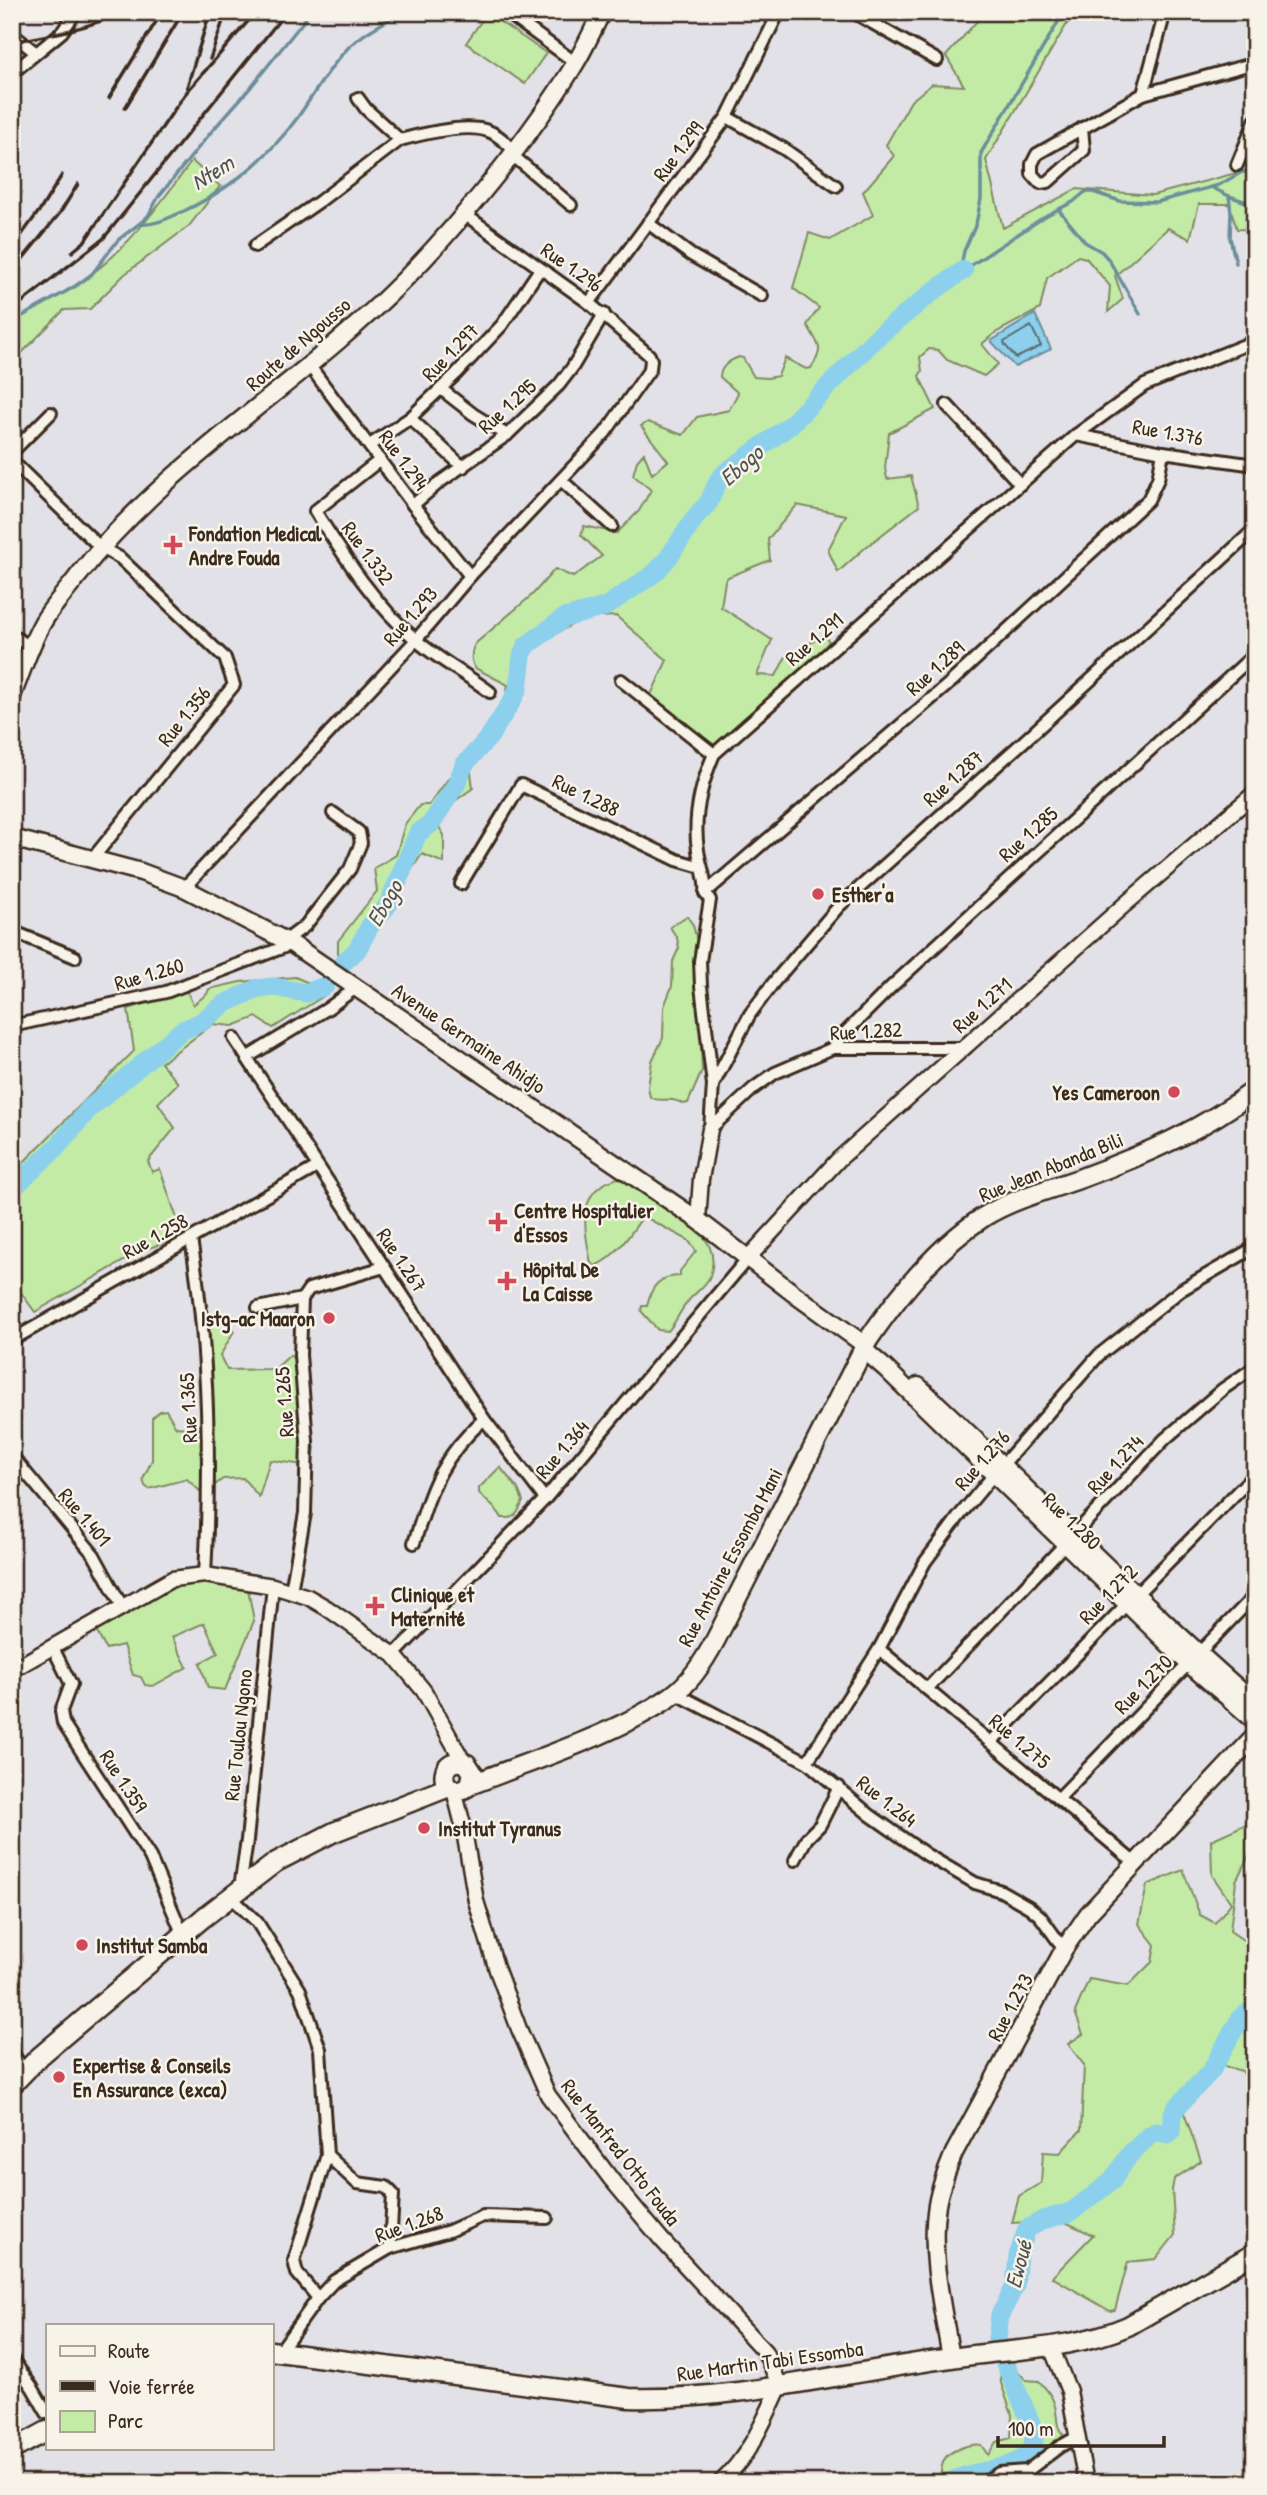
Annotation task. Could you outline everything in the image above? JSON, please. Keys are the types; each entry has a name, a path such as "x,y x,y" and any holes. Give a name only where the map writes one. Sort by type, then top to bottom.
{"main road":[{"name":"Route de Ngousso","path":"12,696 44,620 100,547 178,472 309,365 403,281 464,213 512,153 576,63 602,12"},
{"name":"Avenue Germaine Ahidjo","path":"12,838 93,858 184,888 288,943 698,1220 865,1345"},
{"name":"Rue Jean Abanda Bili","path":"865,1345 895,1303 938,1254 987,1215 1133,1158 1198,1128 1255,1090"},
{"name":"Rue 1.280","path":"865,1345 886,1368 1132,1598 1255,1721"},
{"name":"Rue Antoine Essomba Mani","path":"456,1776 512,1768 623,1722 675,1693 708,1655 865,1345"},
{"name":"Rue 1.280","path":"1194,1659 1255,1703"},
{"name":"Rue 1.273","path":"951,2358 936,2262 935,2220 941,2185 954,2153 1064,1950 1088,1914 1255,1736"},
{"path":"18,2078 235,1892 298,1849 409,1801 456,1776"},
{"name":"Rue Martin Tabi Essomba","path":"276,2351 629,2398 658,2399 780,2386 951,2358 1051,2347 1109,2335 1255,2253"},
{"path":"12,2450 46,2432"}],"street":[{"path":"12,73 62,32 76,12"},
{"path":"506,12 576,63"},
{"name":"Rue 1.299","path":"589,303 727,117 779,12"},
{"path":"853,12 937,60"},
{"path":"1143,94 1166,12"},
{"path":"12,34 35,52"},
{"path":"1082,128 1084,149 1048,182 1040,183 1032,174 1032,164 1037,155 1082,128 1143,94 1255,63"},
{"path":"358,98 400,140"},
{"path":"727,117 784,149 836,186"},
{"path":"1237,165 1255,121"},
{"path":"255,246 400,140 464,128 481,129 496,135 512,153 571,205"},
{"name":"Rue 1.296","path":"464,213 604,314 652,360"},
{"path":"648,223 691,255 762,296"},
{"name":"Rue 1.297","path":"370,445 410,418 502,326 540,269"},
{"name":"Rue 1.295","path":"413,505 440,482 508,435 559,385 604,314"},
{"name":"Rue 1.291","path":"710,1129 713,1086 701,986 702,937 710,900 705,893 706,880 701,867 696,828 705,773 714,754 1076,435 1145,385 1255,341"},
{"name":"Rue 1.293","path":"184,888 416,640 470,576 612,424 650,369 652,360"},
{"name":"Rue 1.294","path":"309,365 413,505 470,576"},
{"path":"441,389 473,414 508,435"},
{"path":"947,405 1020,484"},
{"path":"12,452 51,413"},
{"path":"410,418 463,467"},
{"name":"Rue 1.376","path":"1076,435 1163,452 1255,465"},
{"name":"Rue 1.289","path":"705,893 951,682 1147,500 1158,479 1163,452"},
{"name":"Rue 1.332","path":"380,460 315,511 351,566 392,617 416,640 490,692"},
{"path":"12,461 100,547"},
{"path":"561,480 612,526"},
{"name":"Rue 1.287","path":"713,1086 750,1014 839,906 1022,743 1255,529"},
{"name":"Rue 1.356","path":"93,858 234,685 225,658 120,558 100,547"},
{"path":"12,635 31,648"},
{"name":"Rue 1.285","path":"833,1048 891,987 1255,654"},
{"path":"621,680 714,754"},
{"name":"Rue 1.288","path":"461,884 521,786 677,860 701,867"},
{"name":"Rue 1.271","path":"748,1258 839,1158 966,1048 1122,906 1255,793"},
{"path":"288,943 305,926 350,869 361,843 359,832 333,813"},
{"path":"12,930 75,957"},
{"name":"Rue 1.260","path":"12,1026 166,992 288,943"},
{"path":"248,1058 356,988"},
{"name":"Rue 1.267","path":"234,1038 484,1419 545,1499"},
{"name":"Rue 1.282","path":"710,1129 775,1073 833,1048 966,1048"},
{"path":"698,1220 701,1179 710,1129"},
{"name":"Rue 1.258","path":"12,1340 317,1167"},
{"name":"Rue 1.365","path":"191,1239 199,1287 209,1436 205,1575"},
{"name":"Rue 1.276","path":"807,1762 879,1649 925,1562 998,1470 1099,1355 1181,1290 1255,1247"},
{"name":"Rue 1.364","path":"394,1655 545,1499 748,1258"},
{"path":"258,1308 302,1299 309,1289 384,1267"},
{"name":"Rue 1.265","path":"291,1591 305,1513 307,1441 300,1355 302,1299"},
{"name":"Rue 1.274","path":"927,1689 1165,1439 1223,1389 1255,1367"},
{"path":"414,1543 428,1498 442,1466 462,1438 484,1419"},
{"name":"Rue 1.401","path":"12,1456 94,1555 122,1606"},
{"name":"Rue 1.272","path":"991,1742 1255,1474"},
{"path":"12,1670 172,1579 205,1575 273,1586 291,1591 327,1608 394,1655 424,1691 443,1726 456,1776"},
{"name":"Rue Toulou Ngono","path":"235,1892 247,1840 273,1586"},
{"name":"Rue 1.270","path":"1058,1799 1255,1595"},
{"name":"Rue 1.359","path":"53,1648 71,1684 61,1711 63,1723 150,1857 183,1936"},
{"name":"Rue 1.275","path":"879,1649 1135,1863"},
{"name":"Rue 1.264","path":"675,1693 807,1762 870,1815 927,1855 975,1883 1001,1891 1029,1907 1040,1916 1064,1950"},
{"name":"Rue Manfred Otto Fouda","path":"456,1776 476,1901 497,1970 548,2095 611,2179 765,2352 780,2386"},
{"path":"795,1860 807,1838 820,1825 839,1787"},
{"path":"235,1892 296,1982 320,2049 327,2155 294,2261 297,2273 318,2298"},
{"path":"12,2052 18,2078"},
{"path":"327,2155 357,2183 386,2187 393,2194 390,2248"},
{"name":"Rue 1.268","path":"276,2351 334,2281 390,2248 449,2231 483,2216 547,2218"},
{"path":"1051,2347 1069,2391 1086,2483"},
{"path":"12,2359 33,2387 46,2411"},
{"path":"720,2483 731,2473 752,2443 780,2386"},
{"path":"983,2483 999,2473 1027,2471 1077,2437"}],"green space":[{"path":"985,12 1074,12 986,160 1003,228 1076,189 1153,195 1255,168 1255,230 1237,229 1229,204 1199,204 1190,239 1168,228 1115,276 1123,299 1108,312 1110,286 1086,258 1078,256 1047,278 1040,309 995,333 982,344 998,364 984,376 947,360 938,350 929,349 920,357 922,371 919,376 935,409 889,433 885,468 887,479 911,476 919,506 838,572 828,550 846,515 797,505 768,539 770,560 728,577 725,581 721,607 772,640 757,675 776,676 785,658 824,635 829,641 820,653 730,739 713,751 697,751 650,697 667,660 616,616 584,618 529,648 519,700 509,721 470,765 473,788 448,806 439,827 444,835 444,863 422,854 384,911 367,944 338,956 338,941 377,891 374,868 396,855 405,824 420,805 429,805 505,701 508,685 473,665 475,644 533,594 555,569 573,577 602,556 581,535 584,526 617,533 639,511 651,490 633,475 637,461 644,453 652,474 668,461 641,426 648,422 683,435 697,417 729,410 738,393 720,377 720,373 726,364 739,357 743,358 754,377 778,376 785,358 806,369 811,368 818,356 819,346 807,325 819,308 793,288 809,233 830,240 873,215 863,192 894,156 886,145 911,101 932,84 964,86 946,56"},
{"path":"487,13 546,53 525,84 466,43"},
{"path":"192,161 220,186 189,226 125,274 90,309 64,310 12,363 12,322 101,267 144,223"},
{"path":"687,916 693,925 698,945 695,945 694,985 699,1004 702,1071 688,1103 683,1104 650,1097 648,1087 652,1061 663,1038 664,1007 672,986 673,961 679,948 677,938 670,927"},
{"path":"295,977 330,992 273,1028 256,1017 233,1026 213,1024 161,1063 178,1083 158,1103 175,1128 148,1161 152,1172 160,1169 183,1236 141,1251 35,1312 12,1280 12,1174 134,1051 128,1009 187,991 193,1005 207,994 209,989 240,982"},
{"path":"628,1175 650,1198 696,1228 710,1249 713,1261 710,1276 668,1331 658,1330 641,1311 642,1306 647,1306 657,1283 680,1276 680,1271 696,1251 688,1240 643,1216 610,1257 595,1266 591,1263 585,1221 589,1201 602,1185"},
{"path":"227,1318 234,1331 220,1356 227,1370 270,1369 276,1368 290,1355 294,1359 310,1408 303,1437 315,1447 313,1462 310,1466 270,1460 259,1497 243,1478 223,1479 203,1494 187,1479 149,1489 143,1479 152,1460 152,1418 160,1411 166,1410 176,1427 202,1429 214,1421 209,1323"},
{"path":"500,1467 518,1489 523,1501 518,1512 502,1518 479,1493 479,1488"},
{"path":"197,1580 248,1589 254,1621 225,1690 208,1688 200,1663 218,1653 204,1623 172,1637 187,1667 153,1686 145,1685 141,1677 133,1675 123,1645 106,1649 95,1629 170,1584"},
{"path":"1244,1825 1255,1830 1255,1843 1236,1881 1230,1931 1255,1948 1255,2091 1242,2071 1220,2065 1182,2107 1201,2161 1174,2179 1172,2190 1175,2235 1156,2259 1128,2262 1115,2310 1110,2311 1052,2277 1093,2235 1061,2220 1012,2223 1019,2196 1041,2183 1043,2152 1060,2153 1081,2130 1084,2065 1068,2044 1083,2034 1075,2012 1089,1979 1128,1986 1152,1962 1155,1945 1139,1924 1147,1885 1183,1870 1200,1915 1215,1923 1231,1903 1212,1875 1211,1840"},
{"path":"1002,2365 1012,2365 1026,2380 1039,2381 1055,2406 1063,2434 1061,2438 1029,2462 987,2475 974,2483 937,2483 944,2460 950,2453 966,2446 981,2445 988,2455 996,2442 1011,2438 1012,2415 1000,2380"}],"water":[{"path":"1035,314 1051,349 1015,367 991,341"}],"waterway":[{"name":"Ntem","path":"12,322 92,274 118,240 139,224 157,222 184,211 217,193 247,171 286,132 344,52 364,35 401,12"},
{"name":"Ebogo","path":"1064,12 981,153 981,199 976,224 964,251 964,270 1085,192 1120,201 1157,202 1219,185 1242,172 1255,172"},
{"path":"139,224 306,18"},
{"path":"1211,187 1255,205"},
{"path":"1229,196 1230,238 1236,263"},
{"path":"1059,210 1085,242 1102,252 1109,260 1140,314"},
{"name":"Ebogo","path":"344,962 357,950 370,926 388,905 418,833 430,825 457,783 464,765 490,736 512,701 518,689 522,656 526,646 564,618 605,607 655,573 709,502 719,479 725,473 789,426 876,338 964,270"},
{"name":"Ebogo","path":"12,1189 57,1147 89,1109 181,1031 201,1022 224,1004 256,989 274,987 306,993 325,986"},
{"name":"Ewoué","path":"949,2483 960,2477 1019,2461 1029,2453 1034,2441 1032,2425 997,2339 1000,2315 1015,2286 1018,2256 1027,2229 1043,2220 1071,2212 1112,2181 1130,2154 1150,2135 1156,2132 1168,2135 1171,2132 1175,2109 1211,2071 1241,2017 1255,2008"}],"railway":[{"path":"12,42 83,27 124,12"},
{"path":"109,98 162,12"},
{"path":"125,108 183,12"},
{"path":"187,87 210,12"},
{"path":"210,59 226,12"},
{"path":"72,252 84,242 185,94 256,12"},
{"path":"12,310 103,239 286,12"},
{"path":"12,248 62,175"},
{"path":"12,272 60,213 78,184"}],"place":[{"name":"Fondation Medical Andre Fouda","path":"173,545"},
{"name":"Esther'a","path":"818,894"},
{"name":"Yes Cameroon","path":"1174,1092"},
{"name":"Centre Hospitalier d'Essos","path":"498,1222"},
{"name":"Hôpital De La Caisse","path":"507,1281"},
{"name":"Istg-ac Maaron","path":"329,1318"},
{"name":"Clinique et Maternité","path":"375,1606"},
{"name":"Institut Tyranus","path":"424,1828"},
{"name":"Institut Samba","path":"82,1945"},
{"name":"Expertise & Conseils En Assurance (exca)","path":"59,2077"}]}
